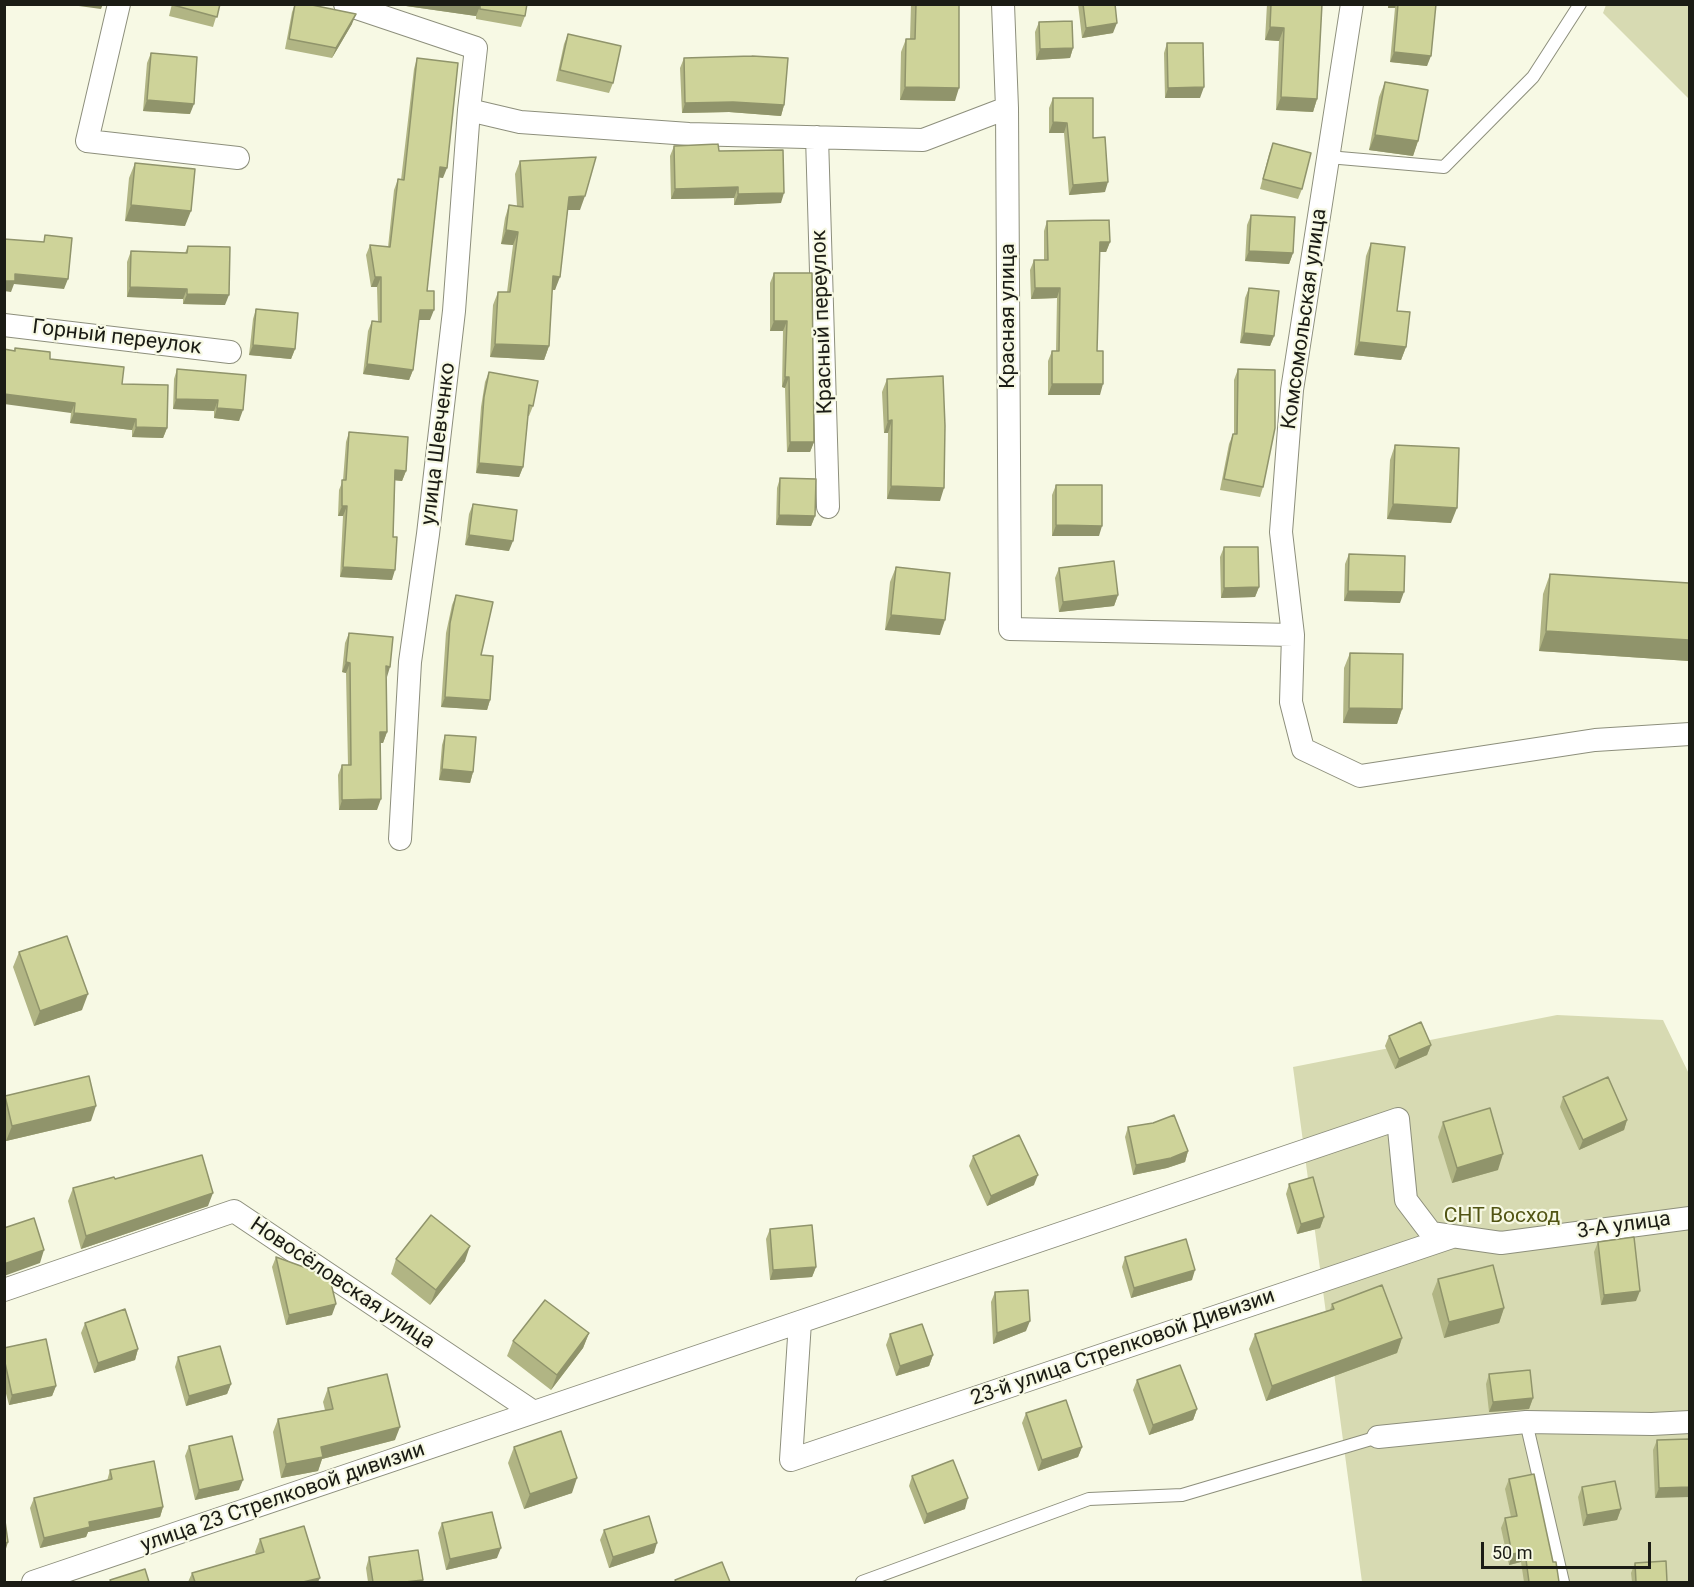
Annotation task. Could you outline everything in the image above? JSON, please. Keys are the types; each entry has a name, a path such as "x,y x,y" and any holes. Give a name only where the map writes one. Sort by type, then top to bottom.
{"street":[{"path":"119,4 87,141 238,159"},
{"name":"улица Шевченко","path":"345,4 476,48 469,110 454,311 428,534 410,662 400,839"},
{"name":"Красная улица","path":"1003,4 1007,108 1010,628 1293,635"},
{"name":"Комсомольская улица","path":"1352,4 1292,390 1281,532 1293,635 1291,702 1303,749 1360,776 1596,740 1689,734"},
{"path":"469,110 520,122 688,134 923,140 1007,108"},
{"name":"Красный переулок","path":"817,137 828,507"},
{"name":"Горный переулок","path":"4,325 230,352"},
{"name":"3-А улица","path":"1398,1119 1406,1200 1431,1233 1501,1243 1689,1218"},
{"name":"улица 23 Стрелковой дивизии","path":"33,1582 1398,1119"},
{"name":"Новосёловская улица","path":"4,1290 234,1211 532,1411"},
{"name":"23-й улица Стрелковой Дивизии","path":"800,1322 791,1460 1454,1236"},
{"path":"1378,1437 1526,1422 1652,1424 1689,1422"}],"lane":[{"path":"1328,157 1444,167 1533,77 1580,4"},
{"path":"1526,1422 1563,1582"},
{"path":"862,1582 1089,1499 1182,1495 1378,1437"}],"green space":[{"path":"1606,5 1689,5 1689,99 1603,13"},
{"name":"СНТ Восход","path":"1557,1015 1663,1020 1690,1076 1689,1582 1362,1582 1293,1067"}],"building":[{"path":"173,4 220,4 217,17"},
{"path":"295,4 307,4 356,14 336,48 289,39"},
{"path":"470,4 527,4 525,16 480,9 480,6"},
{"path":"916,4 959,4 959,88 905,87 906,39 915,39"},
{"path":"1083,4 1115,4 1117,23 1086,28"},
{"path":"1271,4 1322,4 1317,99 1281,97 1284,28 1270,27"},
{"path":"1398,4 1436,4 1431,56 1394,52"},
{"path":"1072,21 1073,48 1040,49 1039,22"},
{"path":"568,34 621,46 613,83 560,70"},
{"path":"1167,43 1203,43 1204,87 1168,88"},
{"path":"151,53 197,57 194,104 147,100"},
{"path":"752,56 788,58 784,105 733,102 685,103 684,58"},
{"path":"417,58 458,63 447,168 440,167 427,291 434,291 434,310 420,310 413,370 367,364 372,321 381,322 381,277 375,277 370,245 390,247 398,179 404,180"},
{"path":"1385,82 1428,90 1418,141 1375,135"},
{"path":"1053,98 1093,98 1093,138 1105,137 1108,182 1073,185 1067,123 1053,122"},
{"path":"1273,143 1311,153 1302,189 1263,179"},
{"path":"718,144 719,151 783,150 784,193 738,194 738,187 675,189 674,146"},
{"path":"596,157 585,196 569,197 560,277 553,276 549,346 495,344 498,292 510,292 518,232 506,230 509,205 523,207 520,161"},
{"path":"135,163 195,169 191,211 131,205"},
{"path":"1251,215 1295,217 1293,253 1249,251"},
{"path":"1109,220 1110,242 1100,242 1097,351 1103,351 1103,384 1052,384 1052,351 1059,351 1060,288 1035,288 1034,260 1048,260 1047,221"},
{"path":"45,235 72,238 68,279 15,274 15,281 4,281 4,239 44,242"},
{"path":"1371,243 1405,247 1397,311 1410,312 1406,347 1359,342"},
{"path":"188,246 230,247 229,295 187,294 187,289 130,287 131,251 187,253"},
{"path":"774,273 812,273 814,442 790,442 789,377 785,377 787,321 774,321"},
{"path":"1249,288 1279,291 1274,336 1244,333"},
{"path":"256,309 298,313 295,349 253,345"},
{"path":"15,348 50,352 50,359 124,367 122,384 168,385 167,428 136,427 136,419 74,413 75,403 4,394 4,349 15,351"},
{"path":"177,369 246,375 243,410 217,408 218,400 176,399"},
{"path":"1238,369 1275,370 1275,428 1263,487 1224,479 1233,434 1237,434"},
{"path":"489,372 538,381 533,406 529,405 523,467 479,463 484,397"},
{"path":"943,376 944,488 891,486 892,420 888,421 887,379"},
{"path":"349,432 408,437 406,471 395,470 393,537 397,537 395,570 343,567 347,506 342,506 342,480 346,480"},
{"path":"1395,445 1459,448 1457,508 1393,504"},
{"path":"780,478 816,479 815,516 779,515"},
{"path":"1056,485 1102,485 1102,526 1056,525"},
{"path":"473,504 517,510 513,541 469,535"},
{"path":"1224,547 1258,547 1259,587 1224,588"},
{"path":"1349,554 1405,556 1404,592 1348,591"},
{"path":"1114,561 1118,595 1063,602 1059,568"},
{"path":"896,567 950,573 945,620 891,615"},
{"path":"1550,574 1689,583 1689,640 1546,631"},
{"path":"456,595 493,602 481,655 493,656 490,700 445,697 450,623"},
{"path":"349,633 393,637 390,667 386,666 387,732 380,732 381,799 342,800 342,765 351,765 350,663 346,662"},
{"path":"1350,653 1403,654 1402,709 1349,708"},
{"path":"445,735 476,737 473,772 442,769"},
{"path":"67,936 88,994 40,1011 19,952"},
{"path":"1421,1022 1431,1045 1399,1059 1389,1036"},
{"path":"89,1076 96,1106 12,1126 5,1096"},
{"path":"1608,1077 1627,1120 1583,1140 1563,1097"},
{"path":"1490,1108 1503,1154 1457,1168 1443,1122"},
{"path":"1174,1115 1188,1151 1171,1158 1136,1165 1128,1127 1153,1123"},
{"path":"1019,1135 1038,1175 991,1196 973,1156"},
{"path":"202,1155 213,1193 86,1236 73,1188"},
{"path":"1313,1177 1324,1217 1301,1224 1289,1184"},
{"path":"431,1215 470,1246 436,1290 396,1259"},
{"path":"34,1218 44,1250 4,1264 4,1228"},
{"path":"812,1225 816,1267 773,1270 770,1229"},
{"path":"1634,1237 1640,1291 1604,1295 1598,1242"},
{"path":"1186,1239 1195,1270 1134,1288 1125,1257"},
{"path":"276,1257 323,1274 330,1279 336,1304 289,1315"},
{"path":"1493,1265 1504,1308 1449,1322 1438,1279"},
{"path":"1382,1285 1402,1338 1272,1386 1255,1334 1334,1309 1332,1304"},
{"path":"1028,1290 1030,1321 997,1333 995,1292"},
{"path":"545,1300 589,1333 557,1375 513,1341"},
{"path":"125,1309 138,1349 98,1363 85,1323"},
{"path":"922,1324 933,1355 900,1366 890,1334"},
{"path":"46,1339 56,1386 12,1395 4,1348"},
{"path":"220,1346 231,1384 189,1396 178,1357"},
{"path":"1180,1365 1197,1409 1153,1425 1137,1380"},
{"path":"1530,1370 1533,1398 1493,1402 1489,1374"},
{"path":"387,1374 400,1427 321,1447 323,1457 286,1464 278,1419 333,1409 328,1388"},
{"path":"1066,1400 1082,1447 1042,1460 1026,1413"},
{"path":"561,1431 577,1478 530,1494 514,1447"},
{"path":"232,1436 243,1480 199,1490 189,1446"},
{"path":"1689,1439 1689,1487 1659,1488 1657,1440"},
{"path":"953,1460 968,1498 927,1514 912,1476"},
{"path":"154,1461 163,1507 89,1522 90,1527 44,1538 34,1498 112,1479 110,1470"},
{"path":"1534,1474 1559,1582 1529,1582 1525,1552 1512,1554 1505,1518 1517,1516 1509,1479"},
{"path":"1615,1481 1621,1509 1587,1515 1582,1487"},
{"path":"492,1512 501,1548 450,1559 442,1523"},
{"path":"4,1514 8,1542 4,1544"},
{"path":"649,1516 657,1543 613,1557 604,1530"},
{"path":"304,1526 320,1578 303,1582 195,1582 192,1573 264,1552 260,1539"},
{"path":"418,1550 423,1580 373,1582 369,1557"},
{"path":"1666,1561 1667,1582 1636,1582 1635,1563"},
{"path":"722,1562 730,1582 676,1582 675,1580"},
{"path":"145,1569 149,1582 111,1582 110,1580"}]}
